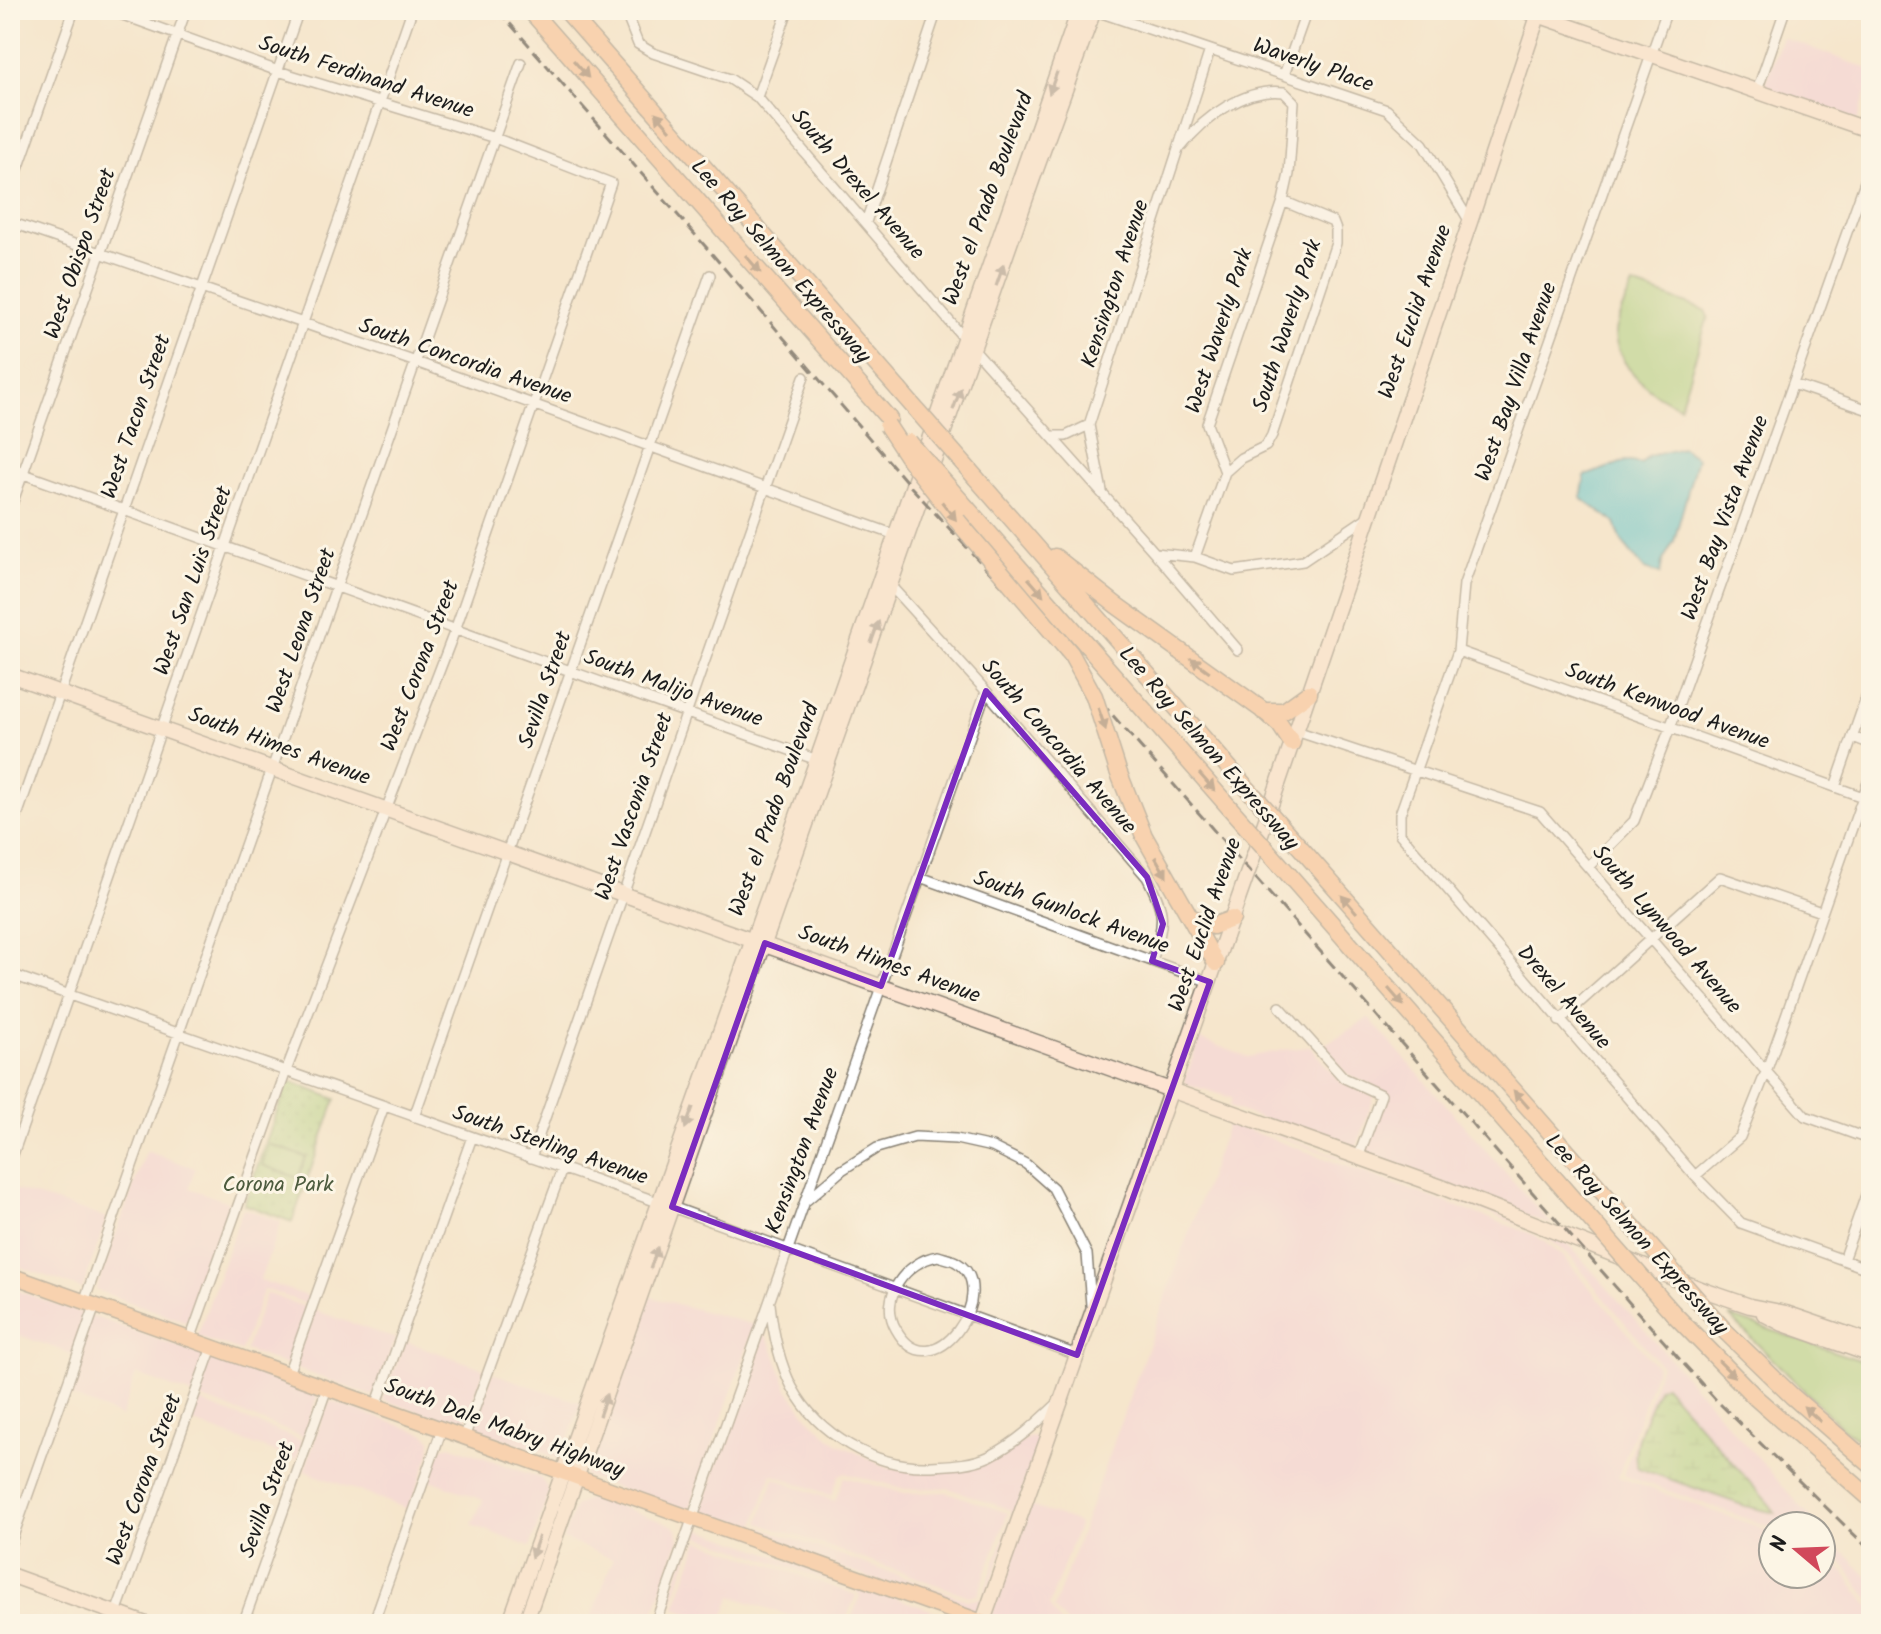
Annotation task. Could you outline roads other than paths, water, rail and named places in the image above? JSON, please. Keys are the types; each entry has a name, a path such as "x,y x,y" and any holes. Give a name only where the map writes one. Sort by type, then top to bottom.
{"highway":[{"name":"Lee Roy Selmon Expressway","path":"530,10 1673,1313 1756,1398 1871,1499"},
{"name":"Lee Roy Selmon Expressway","path":"566,10 1725,1331 1792,1396 1871,1465"},
{"path":"886,418 910,460 1071,654 1094,696 1118,771 1144,836 1216,963"},
{"path":"1023,532 1294,737"},
{"path":"1263,711 1290,709 1309,693"},
{"path":"1191,917 1213,926 1232,919"}],"main road":[{"name":"South Dale Mabry Highway","path":"10,1275 984,1624"}],"street":[{"path":"10,192 74,10"},
{"name":"South Ferdinand Avenue","path":"109,10 278,71 495,138 611,183"},
{"name":"West Obispo Street","path":"10,510 186,10"},
{"name":"West Tacon Street","path":"10,836 299,10"},
{"name":"West San Luis Street","path":"10,1163 412,10"},
{"path":"757,97 788,10"},
{"path":"866,222 937,10"},
{"name":"West el Prado Boulevard","path":"901,537 974,349 1079,10"},
{"name":"West el Prado Boulevard","path":"525,1624 577,1479 665,1205 886,582 963,337 1094,10"},
{"name":"Waverly Place","path":"1094,10 1387,110 1423,144 1470,222"},
{"path":"1284,92 1307,10"},
{"path":"1523,10 1539,13 1866,129 1871,96"},
{"name":"West Bay Villa Avenue","path":"1417,770 1458,651 1464,584 1667,10"},
{"path":"1757,91 1785,10"},
{"name":"South Drexel Avenue","path":"625,11 638,44 653,53 730,79 757,97 963,337 1155,553"},
{"name":"West Euclid Avenue","path":"984,1624 1259,841 1539,13"},
{"name":"Kensington Avenue","path":"1102,494 1089,425 1210,50"},
{"name":"West Leona Street","path":"10,1545 179,1032 521,63"},
{"name":"Kensington Avenue","path":"1176,154 1194,130 1229,105 1253,95 1284,92"},
{"name":"West Waverly Park","path":"1225,472 1207,424 1283,201 1289,174 1294,102 1284,92"},
{"name":"West Bay Vista Avenue","path":"1588,867 1634,821 1871,165"},
{"name":"West Corona Street","path":"190,1340 286,1071 455,630 611,183"},
{"name":"South Waverly Park","path":"1225,472 1241,458 1266,446 1272,435 1336,243 1333,222 1283,201"},
{"name":"South Concordia Avenue","path":"10,222 416,362 901,537"},
{"name":"Sevilla Street","path":"414,1117 710,275"},
{"name":"West Vasconia Street","path":"531,1158 804,377"},
{"path":"1793,384 1866,409"},
{"path":"1053,436 1066,436 1089,425"},
{"name":"South Malijo Avenue","path":"10,469 822,762"},
{"path":"1195,557 1225,472"},
{"path":"1155,553 1195,557 1234,571 1303,561 1371,515"},
{"path":"1155,553 1238,650"},
{"name":"South Concordia Avenue","path":"886,582 986,691 1147,877 1161,907 1163,924 1152,961"},
{"name":"South Kenwood Avenue","path":"1458,651 1863,797"},
{"name":"South Himes Avenue","path":"10,675 1439,1186 1706,1291 1750,1306 1786,1313 1871,1342"},
{"path":"1835,787 1871,684"},
{"name":"Kensington Avenue","path":"655,1624 986,691"},
{"path":"1294,737 1417,770"},
{"path":"1853,737 1871,744"},
{"name":"South Lynwood Avenue","path":"1417,770 1540,812 1805,1116 1871,1140"},
{"name":"Drexel Avenue","path":"1417,770 1400,814 1400,834 1695,1176 1741,1223 1871,1270"},
{"path":"1695,1176 1740,1137 1871,774"},
{"name":"South Gunlock Avenue","path":"920,877 1210,982"},
{"path":"1559,1021 1720,877 1821,912"},
{"name":"South Sterling Avenue","path":"10,974 665,1205 1077,1355"},
{"path":"1280,1007 1344,1078 1381,1095 1358,1158"},
{"path":"288,1374 384,1106"},
{"path":"376,1406 472,1137"},
{"path":"804,1203 842,1170 877,1148 915,1137 956,1139 992,1147 1026,1164 1053,1188 1087,1254 1091,1316"},
{"path":"464,1438 562,1169"},
{"path":"1843,1260 1871,1181"},
{"path":"938,1256 956,1262 964,1269 971,1290 963,1326 947,1344 930,1349 912,1346 894,1326 892,1310 896,1289 911,1265 924,1258 938,1256"},
{"path":"769,1300 773,1333 792,1387 814,1417 840,1439 890,1463 952,1465 989,1457 1017,1440 1062,1399"},
{"name":"South Himes Avenue","path":"1750,1306 1783,1324 1871,1355"},
{"name":"West el Prado Boulevard","path":"509,1624 561,1473 630,1308"},
{"name":"West Corona Street","path":"114,1619 212,1347"},
{"name":"Sevilla Street","path":"243,1624 327,1388"},
{"path":"373,1624 442,1429"},
{"path":"10,1575 114,1619 146,1624"}],"water":[{"path":"1682,448 1697,458 1674,541 1662,562 1660,574 1644,569 1622,542 1615,523 1581,498 1585,476 1626,461 1641,464 1649,456"}],"railway":[{"path":"498,10 911,487 1033,619 1079,677 1642,1317 1717,1401 1871,1551"}],"park label":[{"name":"Corona Park","path":"278,1185"}]}
